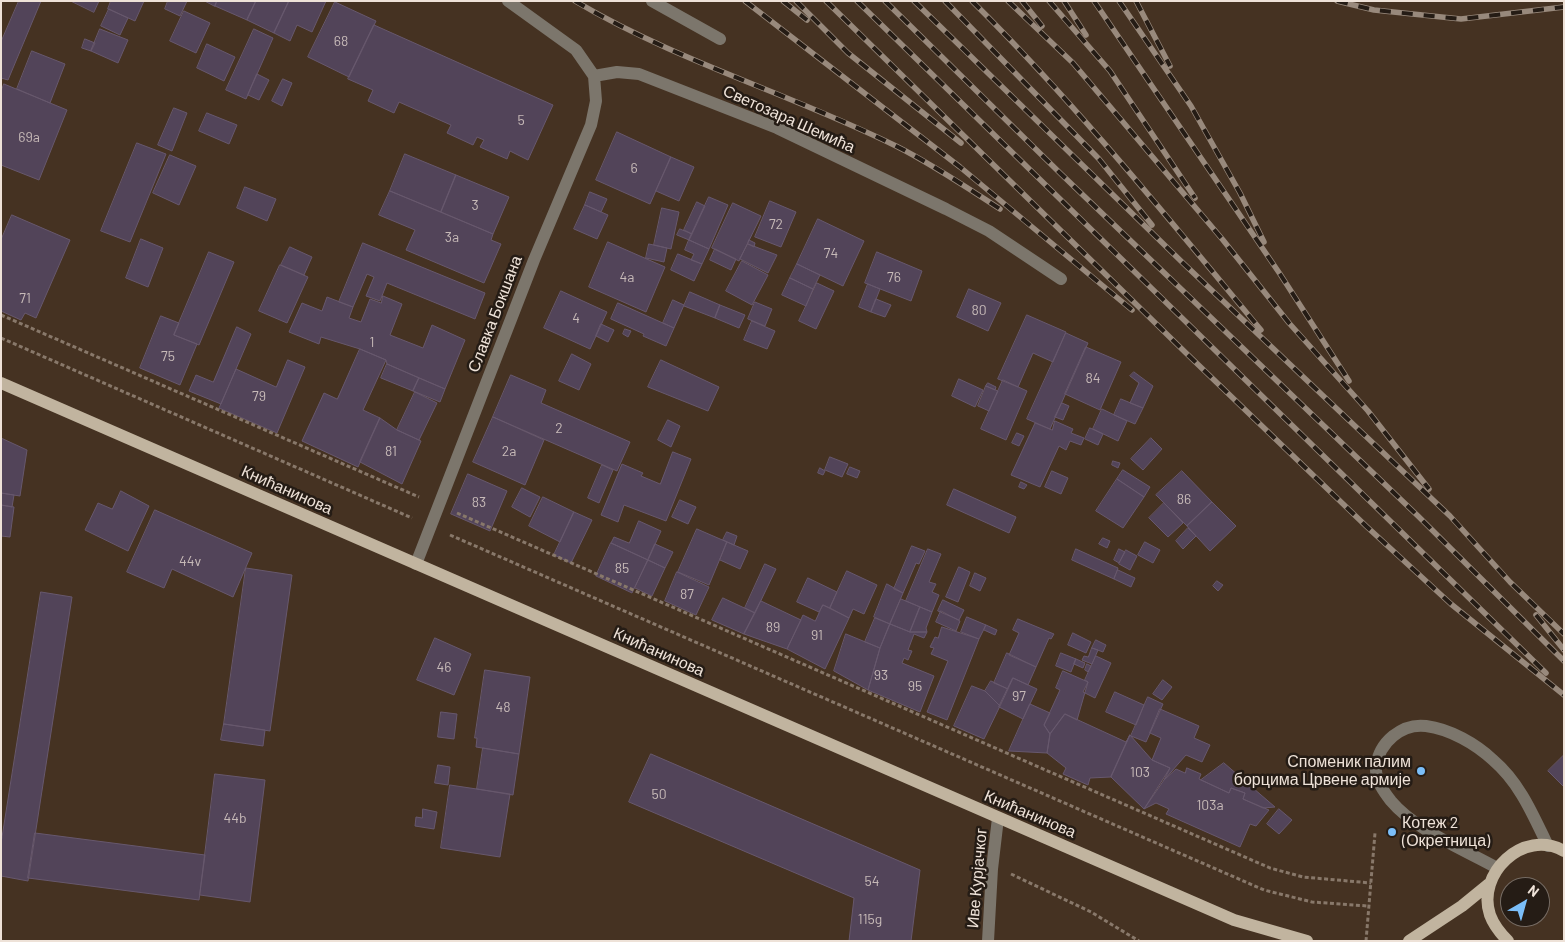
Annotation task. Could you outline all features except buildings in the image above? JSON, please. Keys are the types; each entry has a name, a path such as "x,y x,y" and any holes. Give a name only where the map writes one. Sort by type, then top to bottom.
{"main road":[{"name":"Книћанинова","path":"1,383 1234,920 1307,941"},
{"path":"1508,941 1497,930 1490,916 1487,900 1489,884 1497,868 1507,857 1519,850 1533,846 1548,846 1563,850"},
{"path":"1409,941 1455,911 1489,884"}],"street":[{"path":"508,1 576,50 594,76"},
{"path":"652,1 720,39"},
{"name":"Светозара Шемића","path":"594,76 617,72 640,74 776,128 989,231 1061,279"},
{"name":"Славка Бокшана","path":"416,564 534,260 591,125 596,101 594,76"},
{"path":"1497,868 1413,820 1392,802 1379,784 1376,768 1382,749 1393,735 1408,726 1426,726 1445,730 1466,741 1493,760 1512,779 1528,804 1548,846"},
{"name":"Иве Курјачког","path":"988,941 992,869 998,818"}],"path":[{"path":"1,315 1270,868 1303,877 1370,883"},
{"path":"1,338 1264,890 1312,902 1368,906"},
{"path":"1366,941 1375,833"},
{"path":"992,869 1001,870 1065,899 1140,941"}],"railway":[{"path":"575,1 653,42 856,127 896,146 936,168 1000,209"},
{"path":"745,1 960,167 1132,310"},
{"path":"783,1 807,20"},
{"path":"796,1 848,53 961,143"},
{"path":"826,1 1366,526 1451,604 1564,695"},
{"path":"857,1 1546,673"},
{"path":"885,1 1060,173 1418,516 1564,661"},
{"path":"914,1 1184,264 1450,516 1510,582 1564,634"},
{"path":"945,1 1099,159 1152,225"},
{"path":"972,1 1085,121 1261,330"},
{"path":"1008,1 1073,63 1223,240 1289,323 1368,411 1429,489"},
{"path":"1022,1 1042,26"},
{"path":"1049,1 1110,71 1195,198"},
{"path":"1064,1 1086,35"},
{"path":"1094,1 1280,274 1349,381"},
{"path":"1119,1 1191,106 1240,193 1264,242"},
{"path":"1136,1 1170,66"},
{"path":"1337,1 1374,10 1461,19 1564,7"},
{"path":"1536,615 1564,650"}],"place":[{"name":"Споменик палим борцима Црвене армије","path":"1421,771"},
{"name":"Котеж 2 (Окретница)","path":"1392,832"}]}
